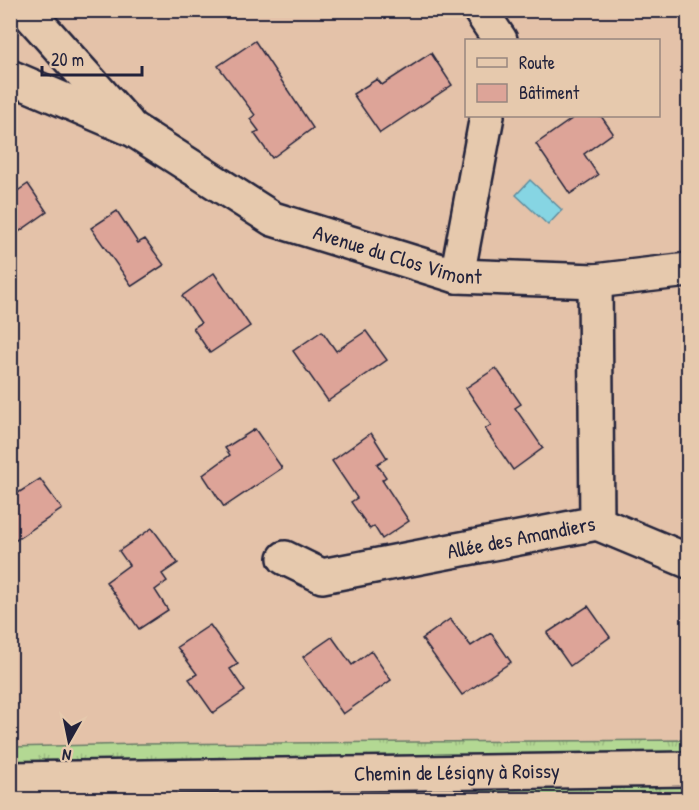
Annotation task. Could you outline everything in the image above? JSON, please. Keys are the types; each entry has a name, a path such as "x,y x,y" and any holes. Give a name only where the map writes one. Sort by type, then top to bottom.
{"street":[{"name":"Avenue du Clos Vimont","path":"27,10 134,130"},
{"path":"480,10 499,39"},
{"name":"Avenue du Clos Vimont","path":"10,77 134,130 273,219 457,276 595,281 688,270"},
{"path":"457,276 487,117"},
{"name":"Allée des Amandiers","path":"285,558 322,576 597,523 595,281"},
{"path":"597,523 688,561"},
{"name":"Chemin de Lésigny à Roissy","path":"10,779 688,769"}],"green space":[{"path":"688,740 688,799 11,799 10,747"}],"water":[{"path":"530,180 562,210 548,225 516,195"}],"building":[{"path":"255,41 313,128 272,158 254,133 259,131 250,119 255,115 218,66"},
{"path":"431,53 452,85 380,133 353,94 377,79 382,85"},
{"path":"575,117 602,117 613,133 584,154 598,175 570,194 536,144"},
{"path":"28,184 47,212 10,238 10,196"},
{"path":"117,211 138,243 145,239 164,265 132,286 91,228"},
{"path":"214,273 250,326 210,353 193,328 201,323 182,296"},
{"path":"322,331 336,351 366,331 387,360 328,401 293,351"},
{"path":"496,368 521,404 515,408 543,448 513,470 485,429 491,425 466,388"},
{"path":"255,429 282,468 224,507 203,475 230,455 225,448"},
{"path":"371,433 387,458 377,464 386,477 382,480 409,521 382,539 374,526 370,529 351,502 357,498 332,461"},
{"path":"40,479 62,509 10,544 10,498"},
{"path":"152,528 178,563 162,574 167,581 155,590 168,610 139,629 106,582 129,565 119,551"},
{"path":"588,606 610,637 570,666 547,633"},
{"path":"450,619 471,646 491,633 511,662 462,695 422,639"},
{"path":"210,625 238,664 230,669 245,691 213,713 189,679 197,674 177,647"},
{"path":"332,637 352,665 371,651 391,680 343,714 303,657"}]}
